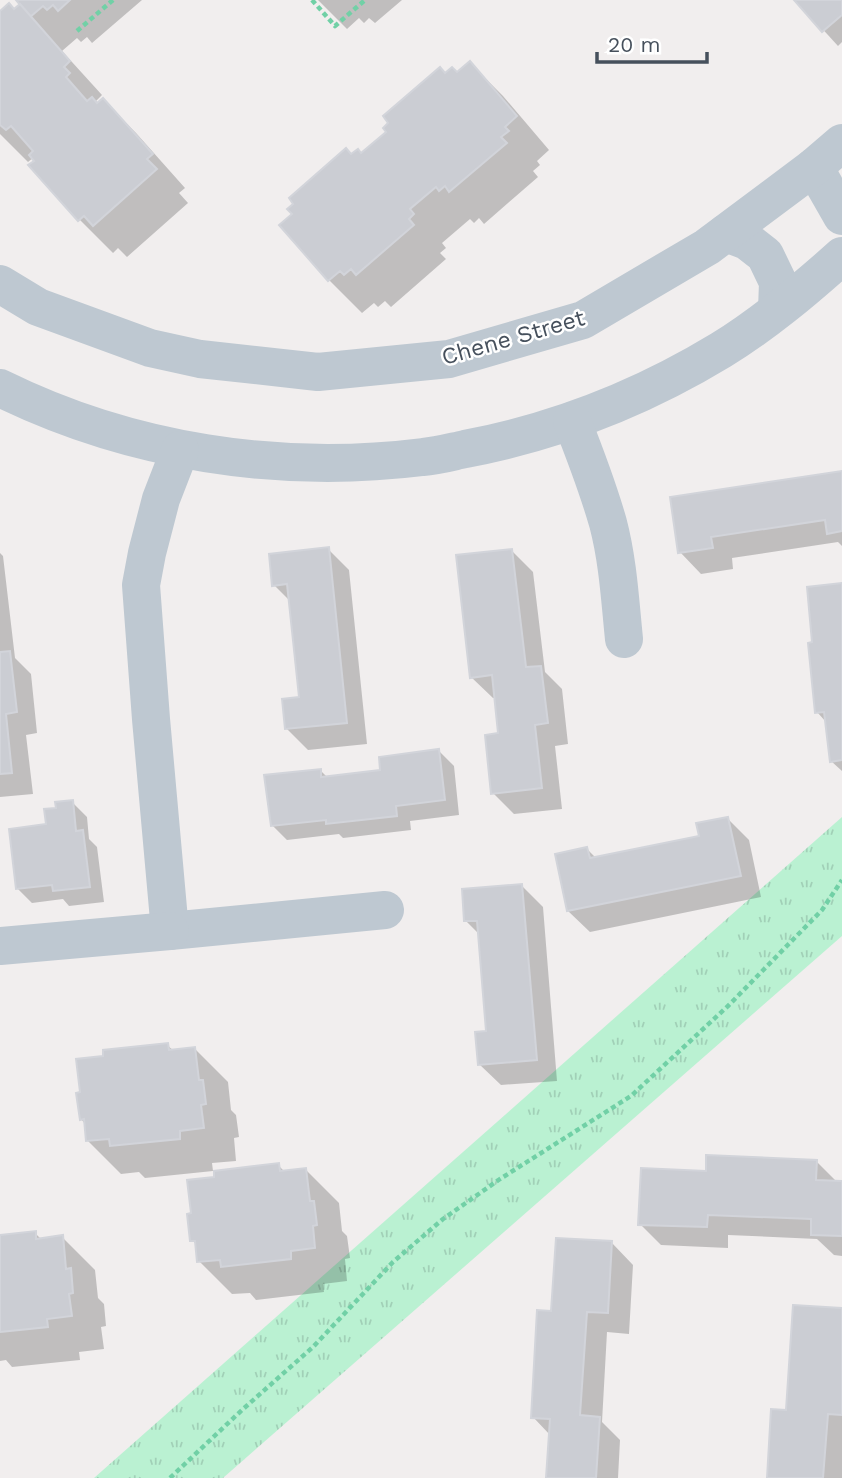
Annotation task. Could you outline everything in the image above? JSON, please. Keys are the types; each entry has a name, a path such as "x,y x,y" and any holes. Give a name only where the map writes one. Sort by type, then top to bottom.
{"street":[{"name":"Chene Street","path":"0,284 38,307 150,348 200,359 318,372 449,359 583,320 707,247 828,155 842,216"},
{"path":"726,233 747,241 765,254 778,282 777,310"},
{"path":"0,388 110,432 180,450 251,460 341,464 424,457 502,442 572,421 657,385 722,349 789,303 842,256"},
{"path":"572,421 608,523 618,574 624,639"},
{"path":"170,931 141,585 161,499 180,450"},
{"path":"0,946 386,910"}],"path":[{"path":"77,31 113,0"},
{"path":"312,0 335,26 365,0"},
{"path":"170,1478 313,1348 393,1262 443,1219 500,1179 631,1096 729,1005 821,910 842,880"}],"green space":[{"path":"842,817 842,936 223,1478 94,1478"}],"building":[{"path":"16,0 70,0 58,11 53,5 47,10 43,6 30,17"},
{"path":"794,0 842,0 842,15 822,32"},
{"path":"9,3 14,9 20,4 70,61 64,67 70,73 66,77 87,101 92,97 97,103 103,98 153,154 147,159 157,169 93,226 84,216 78,221 28,165 34,161 29,155 33,151 11,126 6,130 0,125 0,11"},
{"path":"470,61 517,116 505,127 509,131 501,137 507,143 449,192 445,186 439,191 436,187 410,209 414,214 409,219 414,225 356,275 351,269 344,275 340,271 328,281 279,225 292,214 287,209 293,204 289,198 346,148 351,154 358,149 361,153 386,132 383,128 388,123 383,116 440,67 445,73 452,67 457,72"},
{"path":"842,471 842,531 827,534 825,520 711,537 713,548 678,553 670,497"},
{"path":"329,547 347,723 285,729 282,699 299,697 287,584 272,586 269,554"},
{"path":"512,549 526,667 541,666 548,723 535,725 542,788 491,794 485,735 498,733 492,675 470,678 456,555"},
{"path":"842,583 842,760 830,762 824,712 815,713 808,643 812,642 807,587"},
{"path":"10,651 17,712 6,714 12,773 0,774 0,652"},
{"path":"439,749 445,800 396,806 397,816 326,824 326,820 271,826 264,775 321,769 321,777 380,770 379,757"},
{"path":"73,800 76,831 83,830 90,887 53,891 52,885 16,889 9,829 46,824 44,809 56,808 55,802"},
{"path":"728,817 741,876 567,911 555,854 587,847 590,858 699,836 696,823"},
{"path":"522,884 537,1060 478,1065 475,1032 486,1031 477,921 464,921 462,889"},
{"path":"168,1043 169,1050 195,1047 199,1080 203,1080 206,1104 201,1105 204,1128 180,1131 180,1139 110,1146 109,1139 86,1141 84,1119 80,1120 76,1093 80,1092 76,1059 103,1056 103,1050"},
{"path":"706,1155 817,1160 816,1180 842,1181 842,1236 811,1235 811,1219 708,1215 707,1227 638,1225 641,1168 706,1171"},
{"path":"279,1163 280,1171 306,1168 310,1201 314,1201 317,1225 313,1226 315,1248 291,1251 291,1259 221,1267 220,1260 197,1262 195,1241 190,1241 187,1214 191,1213 187,1180 214,1177 214,1171"},
{"path":"36,1231 36,1239 63,1235 66,1269 71,1268 73,1293 69,1294 72,1316 47,1319 48,1327 0,1332 0,1235"},
{"path":"556,1238 612,1241 608,1313 587,1312 580,1415 600,1417 596,1478 546,1478 550,1419 531,1418 537,1310 551,1311"},
{"path":"793,1305 842,1308 842,1415 828,1414 823,1478 767,1478 771,1409 786,1410"}]}
